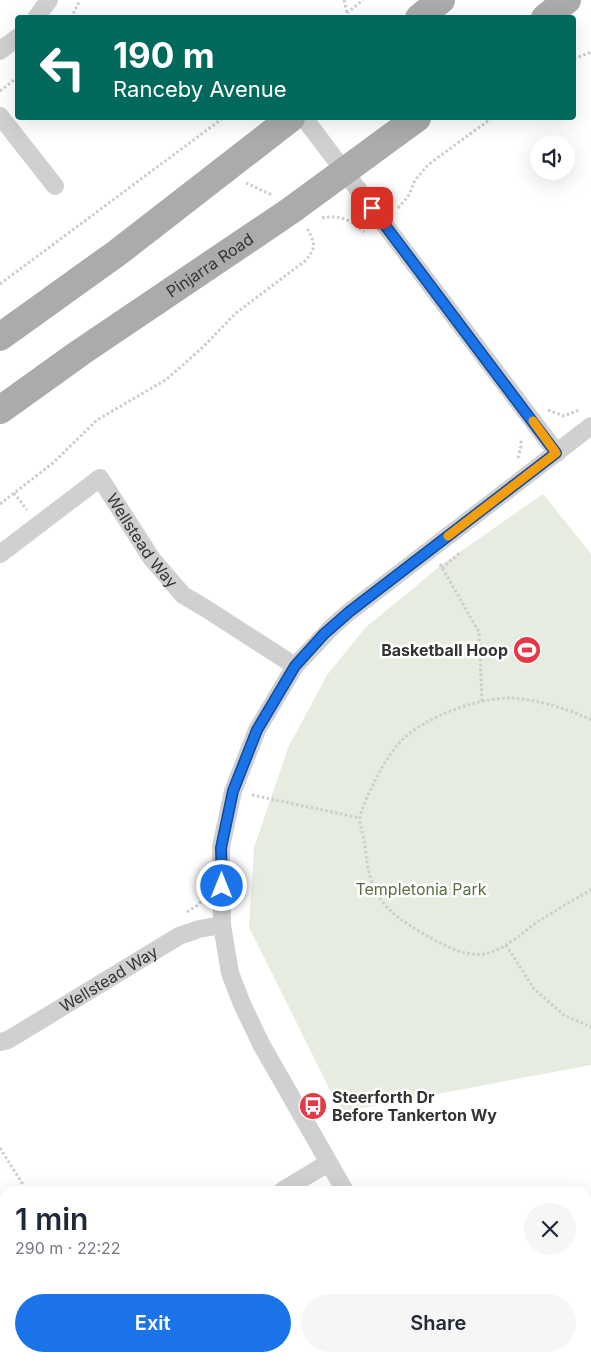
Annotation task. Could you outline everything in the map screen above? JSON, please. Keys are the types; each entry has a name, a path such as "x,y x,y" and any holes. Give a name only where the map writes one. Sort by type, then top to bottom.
{"main road":[{"path":"423,15 441,0"},
{"path":"549,15 567,0"},
{"path":"0,337 118,253 288,120"},
{"name":"Pinjarra Road","path":"0,410 81,352 290,211 414,120"}],"street":[{"path":"38,15 49,0"},
{"path":"0,51 15,39"},
{"path":"0,116 55,186"},
{"path":"305,120 556,453"},
{"path":"342,1186 261,1044 230,973 222,925 221,848 233,791 257,730 295,666 333,626 591,426"},
{"name":"Wellstead Way","path":"0,554 100,478 152,558 183,595 295,666"},
{"name":"Wellstead Way","path":"0,1042 8,1040 179,936 199,929 222,925"},
{"path":"290,1186 328,1163"},
{"path":"583,1362 591,1362"}],"path":[{"path":"72,15 80,0"},
{"path":"344,0 346,15"},
{"path":"347,12 364,0"},
{"path":"576,58 591,52"},
{"path":"0,91 15,79"},
{"path":"0,284 219,120"},
{"path":"398,208 409,195 415,180 429,164 489,120"},
{"path":"0,504 53,463 97,420 167,378 203,347 236,313 305,261 313,250 314,243 306,226 279,198 242,181"},
{"path":"315,222 332,216 346,218 364,232"},
{"path":"516,462 521,446 521,437 519,426 511,415 531,397 548,409 564,416 580,409"},
{"path":"431,549 479,632 482,701"},
{"path":"591,720 529,701 511,698 482,701 436,718 401,741 383,765 369,793 360,818 368,873 384,906 399,919 420,932 456,950 472,954 484,954 506,945 528,931 540,920 591,890"},
{"path":"249,794 360,818"},
{"path":"506,945 534,989 564,1015 591,1027"},
{"path":"0,1148 23,1186"}],"green space":[{"name":"Templetonia Park","path":"543,494 591,554 591,1065 341,1112 249,927 254,848 288,748 327,675 366,627 444,563"}],"slow traffic":[{"path":"448,536 556,453 533,421"}],"place":[{"name":"Basketball Hoop","path":"527,650"},
{"name":"Steerforth Dr Before Tankerton Wy","path":"313,1106"}],"route":[{"path":"222,886 221,848 233,791 257,730 295,666 324,634 349,612 556,453 372,208"}]}
